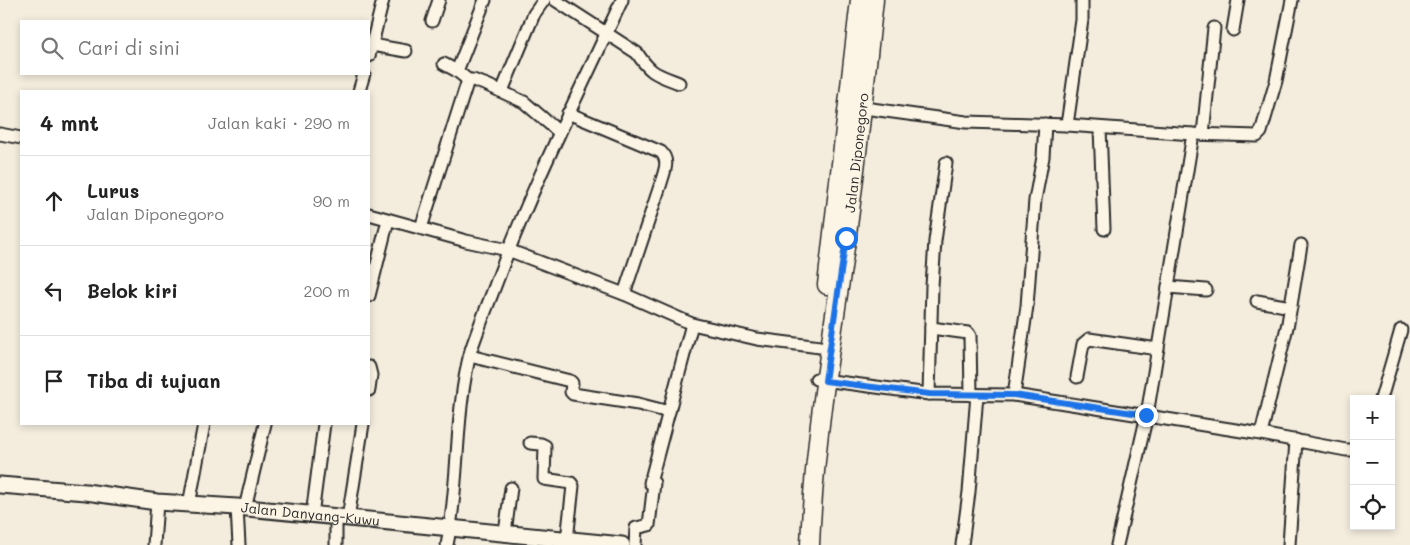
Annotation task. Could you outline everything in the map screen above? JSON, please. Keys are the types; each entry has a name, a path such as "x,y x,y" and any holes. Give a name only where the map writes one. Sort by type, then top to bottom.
{"main road":[{"name":"Jalan Diponegoro","path":"801,545 808,443 846,238 860,0"},
{"name":"Jalan Diponegoro","path":"810,545 812,492 821,380 820,347 855,106 874,0"}],"street":[{"path":"383,0 370,50 406,51"},
{"path":"432,21 439,0"},
{"path":"457,71 485,0"},
{"path":"502,91 534,14 544,0"},
{"path":"555,0 637,53 646,67 657,75 679,83"},
{"path":"447,545 451,528 458,426 464,380 470,356 508,250 559,132 622,0"},
{"path":"1068,125 1080,37 1082,0"},
{"path":"1233,30 1238,0"},
{"path":"855,106 966,122 1068,125 1257,136 1260,135 1276,81 1292,0"},
{"path":"1117,545 1146,415 1168,287 1198,134 1214,28"},
{"path":"444,64 468,80 473,80 502,91 524,102 559,132"},
{"path":"359,90 364,75"},
{"path":"421,228 468,80"},
{"path":"568,113 661,152 665,156 666,166 624,294"},
{"path":"1014,395 1027,306 1035,200 1043,157 1045,124"},
{"path":"1100,128 1104,229"},
{"path":"0,134 20,138"},
{"path":"929,394 935,241 946,163"},
{"path":"370,214 508,250 624,294 692,324 757,339 820,347"},
{"path":"370,292 388,220"},
{"path":"1261,434 1291,307 1301,245"},
{"path":"1168,287 1206,290"},
{"path":"1257,301 1291,307"},
{"path":"635,545 636,528 649,524 652,483 692,324"},
{"path":"931,328 968,333 970,336 974,395 969,492 962,545"},
{"path":"1382,395 1401,330"},
{"path":"1077,377 1083,344 1088,340 1096,339 1158,350"},
{"path":"470,356 570,381 572,383 571,392 574,394 638,404 669,412"},
{"path":"821,380 929,394 1014,395 1146,415 1350,450"},
{"path":"189,505 204,425"},
{"path":"239,545 241,507 265,425"},
{"path":"312,515 324,425"},
{"path":"336,545 363,425"},
{"path":"1289,545 1296,440"},
{"path":"530,443 545,446 544,479 571,483 573,486 567,540"},
{"name":"Jalan Danyang-Kuwu","path":"0,485 86,492 157,502 241,507 504,533 520,540 567,540 622,545"},
{"path":"504,533 510,488"},
{"path":"154,545 157,502"}],"route":[{"path":"846,238 825,381 929,394 1014,395 1146,415"}]}
